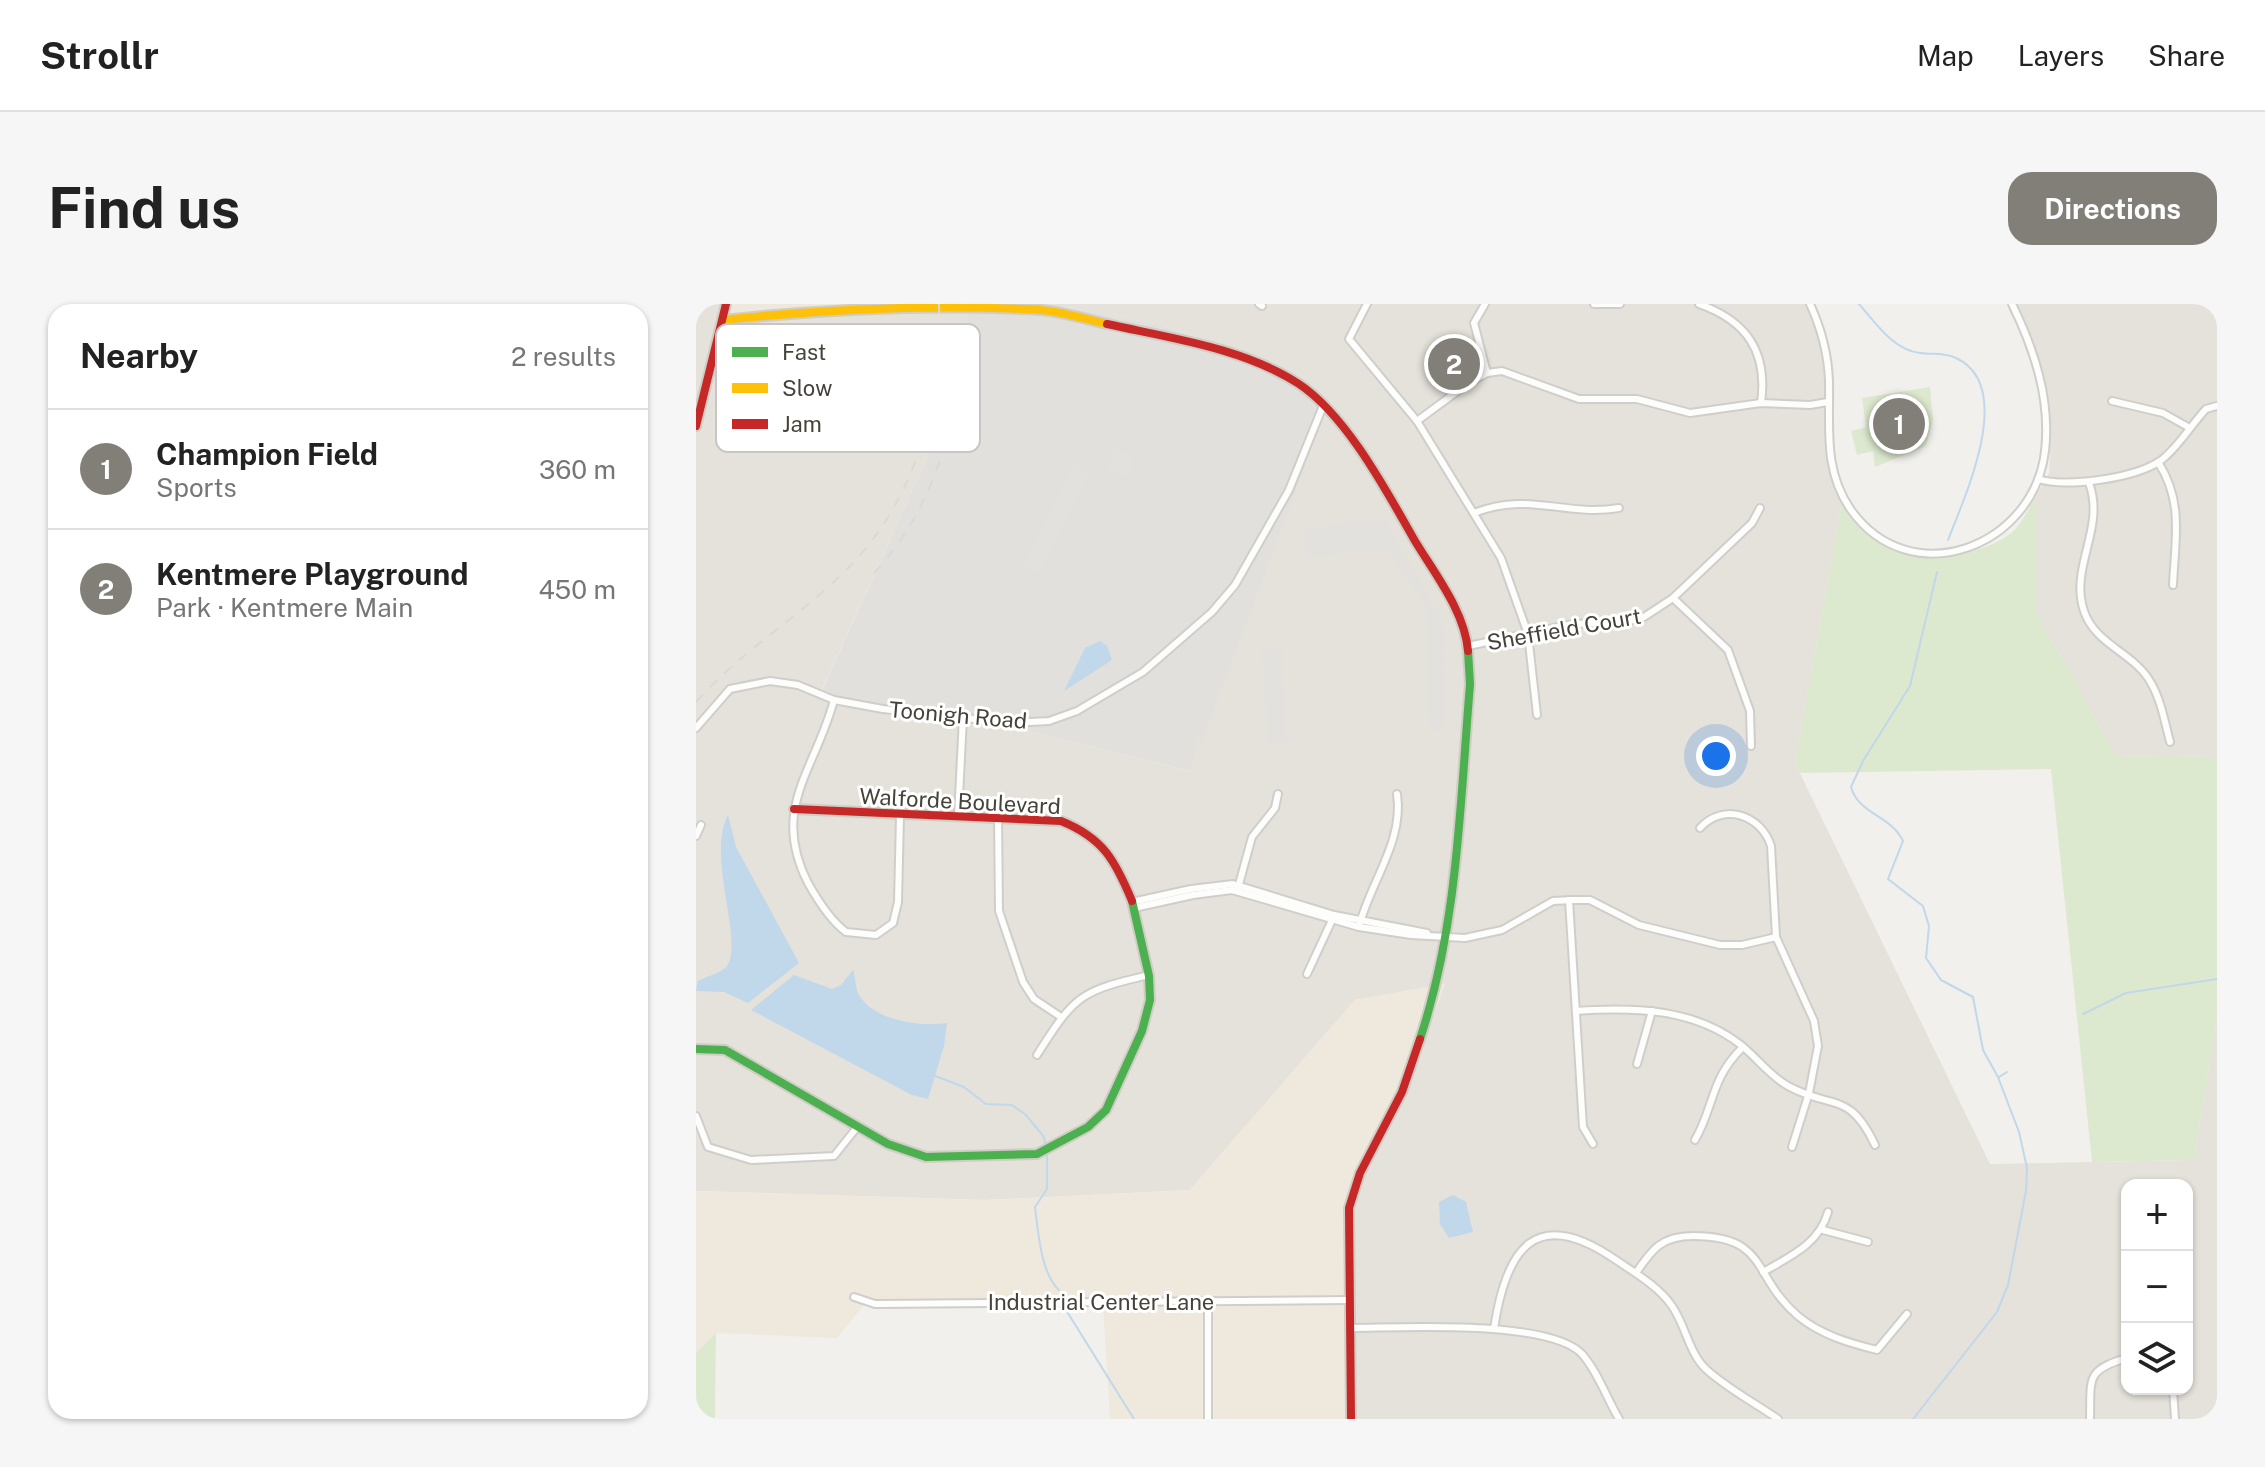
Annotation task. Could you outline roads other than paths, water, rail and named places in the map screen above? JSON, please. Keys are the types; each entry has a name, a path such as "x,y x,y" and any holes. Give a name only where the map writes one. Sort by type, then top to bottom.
{"street":[{"path":"721,324 726,304"},
{"path":"1367,304 1349,339 1417,421 1508,574 1528,634 1537,715"},
{"path":"1485,304 1474,323 1487,373"},
{"path":"1594,304 1620,304"},
{"path":"1699,304 1728,316 1748,332 1762,367 1761,403"},
{"path":"1810,304 1824,340 1831,469 1837,486 1867,528 1903,547 1937,552 1977,546 2003,530 2031,497 2038,479 2046,429 2038,364 2012,304"},
{"path":"722,320 821,310 939,307 1042,310 1199,344 1269,369 1300,385 1323,406 1384,488 1445,588 1468,646 1471,709 1446,937 1435,993 1414,1060 1354,1187 1347,1239 1351,1419"},
{"path":"696,426 716,344"},
{"path":"1417,421 1487,373 1518,375 1579,399 1637,399 1690,413 1761,403 1810,405 1828,402"},
{"path":"2112,401 2163,413 2188,427"},
{"name":"Toonigh Road","path":"696,728 717,701 739,684 770,681 798,685 834,700 1010,723 1049,721 1077,711 1143,672 1212,612 1235,585 1289,490 1323,406"},
{"path":"2038,479 2065,485 2089,483 2158,462 2206,409 2217,406"},
{"path":"2158,462 2172,482 2177,500 2173,585"},
{"path":"2089,483 2095,522 2080,581 2084,613 2099,636 2151,682 2170,742"},
{"path":"1474,513 1509,501 1530,501 1584,512 1619,508"},
{"name":"Sheffield Court","path":"1468,646 1573,624 1624,622 1644,617 1673,598 1752,523 1760,508"},
{"path":"1673,598 1720,639 1728,650 1751,712 1751,746"},
{"path":"834,700 794,809 793,852 812,890 839,927 861,935 884,932 892,926 897,913 900,816"},
{"path":"958,817 963,717"},
{"path":"1238,888 1252,837 1275,808 1278,794"},
{"path":"1360,923 1396,833 1397,794"},
{"name":"Walforde Boulevard","path":"696,1049 725,1050 888,1144 926,1157 1037,1154 1073,1137 1106,1110 1148,1014 1149,975 1133,905 1115,861 1086,831 1061,821 794,809"},
{"path":"1700,828 1707,820 1726,813 1754,821 1766,832 1771,846 1776,937 1814,1021 1818,1059 1792,1147"},
{"path":"998,817 999,911 1023,982 1034,999 1061,1017"},
{"path":"696,836 701,825"},
{"path":"1133,905 1216,884 1333,917 1446,937 1481,936 1502,930 1553,901 1590,900 1639,925 1720,945 1776,937"},
{"path":"1569,900 1583,1127 1593,1144"},
{"path":"1307,974 1333,917"},
{"path":"1037,1055 1061,1017 1085,992 1149,975"},
{"path":"1576,1011 1625,1007 1716,1028 1787,1086 1847,1106 1864,1122 1875,1145"},
{"path":"1637,1064 1652,1011"},
{"path":"1695,1140 1713,1087 1729,1060 1743,1047"},
{"path":"696,1116 708,1147 751,1160 834,1156 858,1126"},
{"path":"1763,1272 1804,1248 1823,1230 1828,1212"},
{"path":"1823,1230 1868,1242"},
{"path":"1494,1329 1508,1268 1515,1256 1543,1237 1564,1235 1584,1240 1636,1273 1671,1304 1707,1370 1778,1419"},
{"path":"1636,1273 1655,1246 1681,1236 1730,1238 1745,1246 1779,1296 1799,1317 1845,1343 1877,1350 1907,1314"},
{"name":"Industrial Center Lane","path":"854,1297 875,1304 1349,1300"},
{"path":"1208,1301 1208,1419"},
{"path":"1351,1328 1494,1329 1558,1340 1572,1347 1595,1374 1619,1419"},
{"path":"2090,1419 2093,1374 2098,1367 2121,1360"},
{"path":"2173,1395 2175,1419"}],"water":[{"path":"1100,641 1107,646 1112,660 1064,691 1085,648"},
{"path":"728,815 736,847 799,963 748,1003 724,992 696,991 698,981 725,968 731,954 721,853 722,832"},
{"path":"853,970 859,995 875,1011 912,1023 947,1023 944,1046 928,1099 912,1095 751,1010 794,975 832,989 841,985"},
{"path":"1453,1195 1466,1202 1473,1232 1449,1238 1440,1224 1439,1202"}],"waterway":[{"path":"1859,304 1901,347 1956,358 1974,372 1983,392 1981,444 1965,498 1948,540"},
{"path":"1913,1419 1997,1312 2008,1285 2026,1191 2027,1168 2019,1132 1998,1077 1983,1050 1973,997 1941,980 1926,958 1929,926 1923,906 1888,879 1903,841 1898,832 1861,804 1851,787 1863,761 1910,686 1937,572"},
{"path":"2083,1014 2126,993 2217,979"},
{"path":"1999,1077 2007,1072"},
{"path":"935,1076 964,1087 986,1104 1012,1105 1026,1115 1044,1137 1045,1144"},
{"path":"1047,1155 1047,1189 1035,1207 1044,1263 1059,1290"},
{"path":"1066,1310 1134,1419"}],"railway":[{"path":"939,304 939,324"},
{"path":"696,702 730,668 839,577 865,549 887,519 919,452"},
{"path":"874,573 914,519 942,452"}],"place":[{"name":"Kentmere Playground","path":"1454,364"},
{"name":"Champion Field","path":"1899,424"}]}
